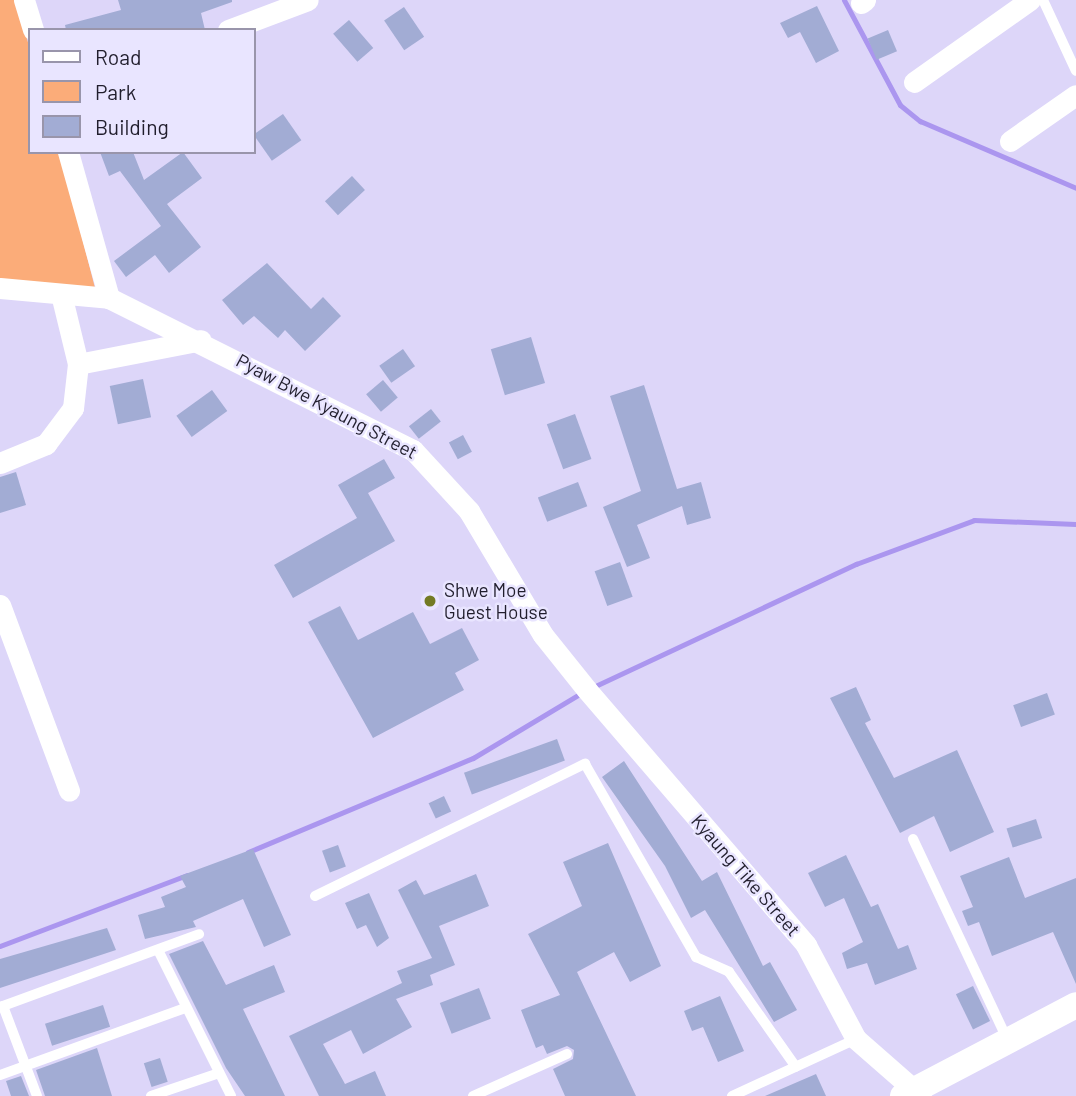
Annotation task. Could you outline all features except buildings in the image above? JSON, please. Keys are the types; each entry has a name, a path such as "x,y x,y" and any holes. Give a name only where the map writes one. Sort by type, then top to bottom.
{"street":[{"path":"24,0 32,28"},
{"path":"233,28 308,0"},
{"path":"914,82 1030,0"},
{"path":"1010,141 1076,95"},
{"path":"69,154 109,298"},
{"name":"Pyaw Bwe Kyaung Street","path":"0,288 109,298 201,340 413,450 432,466 587,690"},
{"path":"0,463 46,444 73,408 78,364 61,294"},
{"path":"78,364 201,340"},
{"path":"0,605 69,791"},
{"name":"Kyaung Tike Street","path":"587,690 806,945 856,1040 913,1094"},
{"path":"913,1094 1076,1005"}],"lane":[{"path":"1043,0 1076,71"},
{"path":"315,896 585,764 696,957 729,972 796,1067"},
{"path":"913,839 1008,1041"},
{"path":"37,1096 1,1006 199,934"},
{"path":"158,950 231,1096"},
{"path":"0,1075 186,1009"},
{"path":"732,1096 856,1040"},
{"path":"473,1096 567,1054"},
{"path":"151,1096 219,1073"}],"green space":[{"path":"0,0 15,0 28,42 28,154 61,154 95,288 0,282"}],"waterway":[{"path":"844,0 900,105 920,121 1076,188"},
{"path":"591,688 856,564 974,520 1076,524"},
{"path":"248,852 473,758 583,692"},
{"path":"0,946 187,875"}],"place":[{"name":"Shwe Moe Guest House","path":"430,601"}]}
